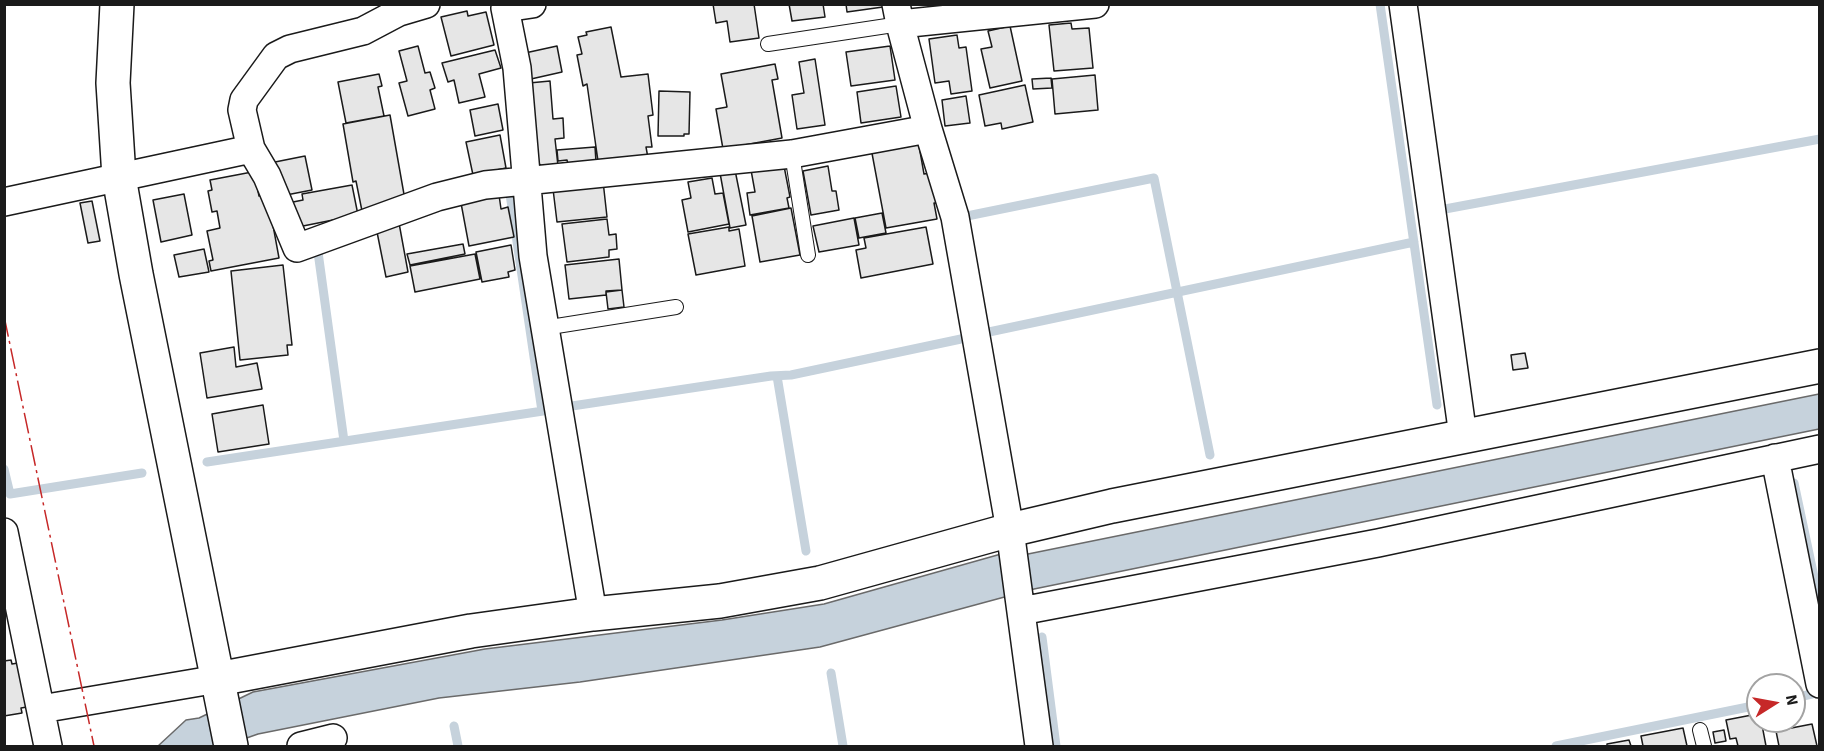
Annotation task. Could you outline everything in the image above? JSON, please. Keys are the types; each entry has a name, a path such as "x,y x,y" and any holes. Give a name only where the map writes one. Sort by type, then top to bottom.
{"street":[{"path":"117,4 113,83 119,177 136,274 231,747"},
{"path":"426,4 399,12 363,31 290,49 276,56 244,100 242,110 251,149 267,176 297,248 437,197 485,184 792,154 928,129"},
{"path":"532,4 505,6 517,68 532,256 593,614"},
{"path":"1039,747 1011,539 955,217 928,129 898,14 1095,4"},
{"path":"1403,4 1463,436"},
{"path":"4,201 251,149"},
{"path":"41,709 220,690 471,631 593,614 720,601 820,583 1011,539 1112,506 1820,366"},
{"path":"1020,606 1378,543 1820,449"},
{"path":"1775,458 1820,684"},
{"path":"4,532 15,637 41,709 48,747"},
{"path":"301,747 333,738"}],"lane":[{"path":"768,44 898,14"},
{"path":"792,154 808,255"},
{"path":"544,328 676,307"},
{"path":"1700,730 1704,747"}],"shaded area":[{"path":"1819,394 1819,429 1034,589 820,647 580,682 439,698 258,734 224,746 158,746 186,720 199,718 253,692 485,649 722,620 824,604 1001,554 1028,554"}],"building":[{"path":"713,4 754,4 759,38 730,42 727,21 716,23"},
{"path":"789,4 823,4 825,17 792,21"},
{"path":"846,4 883,4 883,7 847,12"},
{"path":"467,11 468,16 486,12 494,45 451,56 441,17"},
{"path":"1071,23 1072,29 1089,28 1093,68 1054,71 1049,25"},
{"path":"1010,26 1022,81 990,88 981,49 992,47 988,31"},
{"path":"611,27 621,77 648,74 653,115 648,116 652,147 646,147 648,158 598,161 587,84 583,86 577,55 582,54 578,37 587,35 586,32"},
{"path":"957,35 959,48 966,47 972,91 951,94 949,81 935,83 929,39"},
{"path":"418,46 425,73 430,72 435,88 430,90 435,109 408,116 399,83 407,81 399,51"},
{"path":"557,46 562,72 531,79 525,53"},
{"path":"890,46 895,80 851,86 846,52"},
{"path":"495,50 501,68 479,74 485,97 459,103 454,80 448,82 442,63"},
{"path":"815,59 825,125 797,129 792,95 804,93 799,62"},
{"path":"775,64 778,79 772,80 782,138 723,149 716,109 727,107 721,74"},
{"path":"379,74 382,86 378,87 384,116 346,123 338,82"},
{"path":"1095,75 1098,110 1055,114 1052,79"},
{"path":"1051,78 1052,88 1033,89 1032,79"},
{"path":"550,81 553,119 563,118 564,138 555,139 558,166 543,167 537,162 529,83"},
{"path":"1025,85 1033,122 1002,129 1001,123 985,126 979,95"},
{"path":"896,86 901,117 861,123 857,92"},
{"path":"659,91 690,92 689,134 658,136"},
{"path":"966,96 970,123 945,126 942,100"},
{"path":"498,104 503,130 475,136 470,110"},
{"path":"390,115 405,200 362,211 356,181 353,182 343,124"},
{"path":"500,135 506,168 473,175 466,142"},
{"path":"918,140 924,174 931,173 937,203 934,203 937,219 886,228 871,148"},
{"path":"595,147 596,162 568,164 567,160 558,161 557,150"},
{"path":"305,156 312,190 281,196 275,162"},
{"path":"784,166 790,197 787,198 789,208 750,215 747,193 755,192 751,170"},
{"path":"828,166 832,191 836,191 839,210 811,215 803,171"},
{"path":"735,170 746,225 730,228 720,173"},
{"path":"252,172 259,196 264,195 270,209 279,258 211,271 209,261 213,260 207,231 220,228 217,211 212,212 208,191 212,190 210,180"},
{"path":"712,178 715,194 723,193 729,224 688,232 682,200 691,198 688,182"},
{"path":"603,181 607,217 557,222 553,189"},
{"path":"352,185 358,215 293,228 288,203 303,200 302,194"},
{"path":"184,194 192,235 161,242 153,200"},
{"path":"499,195 501,209 508,207 514,237 469,246 461,203"},
{"path":"92,201 100,241 88,243 80,203"},
{"path":"791,208 800,255 760,262 752,216"},
{"path":"882,213 886,233 859,238 855,218"},
{"path":"854,218 859,245 819,252 813,226"},
{"path":"607,219 609,235 616,234 617,249 609,250 609,257 567,262 562,224"},
{"path":"399,223 408,272 386,277 376,227"},
{"path":"729,227 729,231 739,229 745,266 696,275 688,234"},
{"path":"926,227 933,264 861,278 856,250 866,248 864,238"},
{"path":"463,244 465,254 410,265 407,254"},
{"path":"511,245 515,270 508,272 509,277 482,282 476,252"},
{"path":"204,249 209,272 179,277 174,255"},
{"path":"475,254 480,279 415,292 410,266"},
{"path":"619,259 622,290 606,291 606,295 569,299 565,265"},
{"path":"283,265 292,345 287,345 288,355 240,360 231,271"},
{"path":"622,290 624,307 608,309 606,292"},
{"path":"234,347 236,367 257,363 262,389 207,398 200,353"},
{"path":"1525,353 1528,368 1513,370 1511,355"},
{"path":"263,405 269,444 218,452 212,414"},
{"path":"11,660 12,664 18,663 27,707 21,708 22,713 4,716 4,661"},
{"path":"1746,716 1746,733 1764,733 1766,746 1738,746 1736,738 1730,739 1726,720"},
{"path":"1812,724 1817,746 1779,746 1776,733 1806,733 1806,725"},
{"path":"1683,728 1687,746 1643,746 1641,736"},
{"path":"1724,730 1726,741 1715,743 1713,732"},
{"path":"1629,740 1631,746 1607,746 1607,744"}],"waterway":[{"path":"1380,4 1437,405"},
{"path":"1445,209 1820,139"},
{"path":"967,216 1154,178 1210,455"},
{"path":"510,194 542,411"},
{"path":"989,332 1414,242"},
{"path":"311,254 318,252 344,441"},
{"path":"572,406 771,376 791,375 961,339"},
{"path":"777,376 806,551"},
{"path":"207,462 543,411"},
{"path":"4,469 10,494 142,473"},
{"path":"1794,483 1820,605"},
{"path":"1042,637 1056,746"},
{"path":"831,673 843,746"},
{"path":"1806,695 1812,694"},
{"path":"1556,746 1746,707"},
{"path":"454,726 458,746"}],"power":[{"path":"4,316 94,746"}]}
